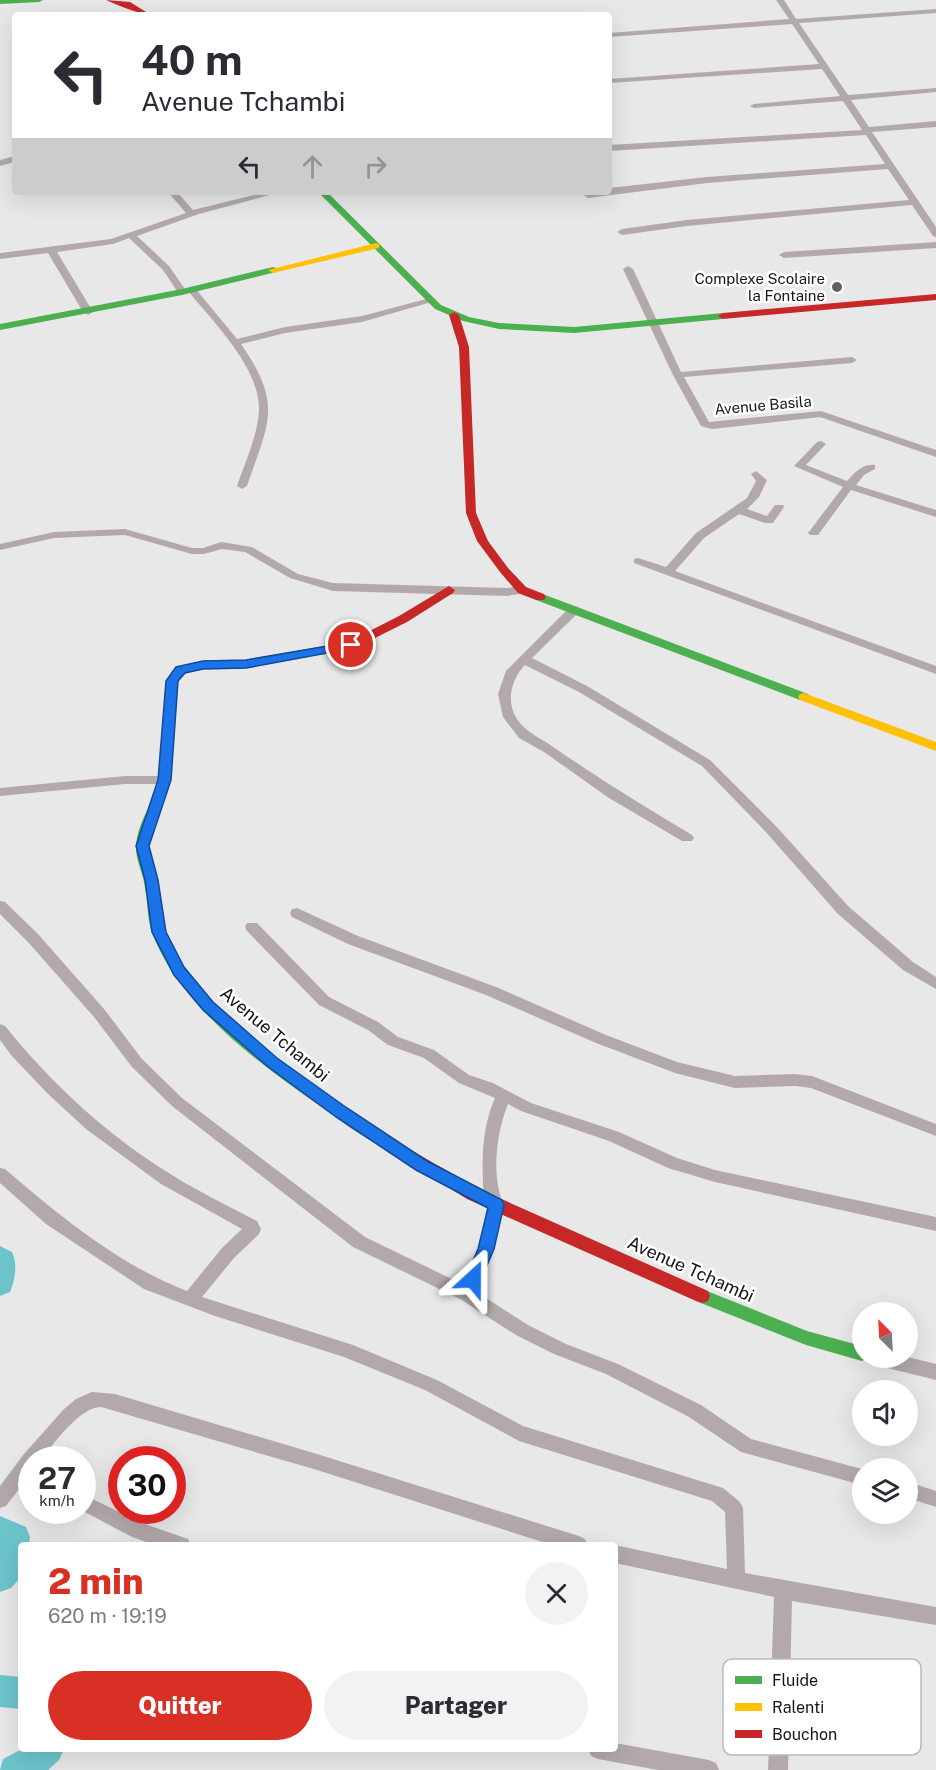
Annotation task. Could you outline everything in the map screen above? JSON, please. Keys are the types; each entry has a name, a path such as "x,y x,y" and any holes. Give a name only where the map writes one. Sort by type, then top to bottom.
{"street":[{"path":"0,2 39,0"},
{"path":"110,0 127,4 142,12"},
{"path":"780,0 936,234"},
{"path":"612,34 936,11"},
{"path":"612,81 824,66"},
{"path":"754,106 936,90"},
{"path":"612,148 867,131 936,124"},
{"path":"612,191 706,180 890,166"},
{"path":"175,195 190,213"},
{"path":"0,256 80,248 132,236 196,212 265,195"},
{"path":"325,195 430,301 445,312 487,325 532,330 653,322 936,297"},
{"path":"622,232 687,223 915,202"},
{"path":"132,236 166,268 234,343 259,382 264,409 242,486"},
{"path":"784,255 936,245"},
{"path":"0,327 88,312 187,291 376,246"},
{"path":"51,250 88,312"},
{"name":"Avenue Basila","path":"628,269 678,375 705,424 712,426 813,414 830,416 936,454"},
{"path":"234,343 285,330 362,319 430,301"},
{"path":"454,315 464,347 471,513 483,541 522,590 936,747"},
{"path":"678,375 852,360"},
{"path":"820,444 800,467 892,502 936,514"},
{"path":"814,533 860,473 871,467"},
{"path":"669,572 675,561 688,548 723,518 739,510 755,496 761,479 756,474"},
{"path":"739,510 769,522 779,507"},
{"path":"0,547 54,535 125,532 192,551 204,551 221,545 249,549 294,576 328,586 507,592 522,590"},
{"path":"638,561 936,670"},
{"name":"Avenue Tchambi","path":"449,590 403,619 351,645 246,664 203,665 181,670 172,681 165,780 142,846 151,880 159,932 179,971 208,1006 272,1062 341,1113 422,1165 494,1204 722,1305 806,1338 852,1350"},
{"path":"574,610 526,660 512,671 504,694 509,717 524,735 549,749 614,795 687,838"},
{"path":"526,660 583,689 706,763 770,828 843,910 908,966 936,984"},
{"path":"0,792 125,780 165,780"},
{"path":"0,906 33,938 99,1013 137,1063 177,1102 359,1242 466,1294 522,1330 560,1349 612,1369 695,1411 747,1446 852,1474"},
{"path":"297,913 353,940 491,991 601,1040 675,1066 735,1082 795,1080 812,1082 936,1130"},
{"path":"252,927 324,1001 373,1026 393,1041 429,1054 464,1079 504,1095 526,1107 614,1136 673,1163 715,1176 936,1224"},
{"path":"0,1030 26,1063 57,1094 105,1135 156,1173 251,1226 253,1229 228,1253 190,1299"},
{"path":"466,1294 486,1249 494,1204 490,1138 493,1119 504,1095"},
{"path":"0,1174 52,1219 150,1284 347,1350 431,1385 519,1433 717,1494 734,1508 736,1578"},
{"path":"918,1368 936,1372"},
{"path":"46,1446 60,1425 84,1403 94,1399 115,1402 317,1462 570,1542"},
{"path":"0,1500 18,1483"},
{"path":"918,1493 936,1499"},
{"path":"96,1509 138,1531 173,1542"},
{"path":"618,1555 736,1578 783,1590 936,1616"},
{"path":"781,1659 783,1590"},
{"path":"614,1752 709,1770"},
{"path":"778,1755 778,1770"}],"waterway":[{"path":"0,1258 3,1260 0,1284"},
{"path":"0,1530 15,1537 11,1566 0,1577"},
{"path":"0,1691 18,1693"},
{"path":"14,1770 45,1752"}],"traffic: fast":[{"path":"0,2 39,0"},
{"path":"325,195 438,307 466,319 499,326 574,330 723,316"},
{"path":"0,327 182,292 273,270"},
{"path":"540,597 804,697"},
{"path":"155,808 143,837 142,852 151,882 159,932 173,961 195,991 255,1049 289,1076 383,1140"},
{"path":"702,1296 806,1338 852,1350"}],"traffic: slow":[{"path":"273,270 376,246"},
{"path":"804,697 936,747"}],"traffic: jam":[{"path":"110,0 127,4 142,12"},
{"path":"723,316 936,297"},
{"path":"454,315 464,347 471,513 483,541 504,570 522,590 540,597"},
{"path":"155,808 165,780 172,681 181,670 203,665 246,664 351,645 403,619 449,590"},
{"path":"383,1140 473,1194 702,1296"}],"place":[{"name":"Complexe Scolaire la Fontaine","path":"837,287"}],"route":[{"path":"351,645 246,664 203,665 181,670 172,681 165,780 142,846 151,880 159,932 179,971 208,1006 272,1062 341,1113 422,1165 496,1205 486,1249 473,1279"}]}
